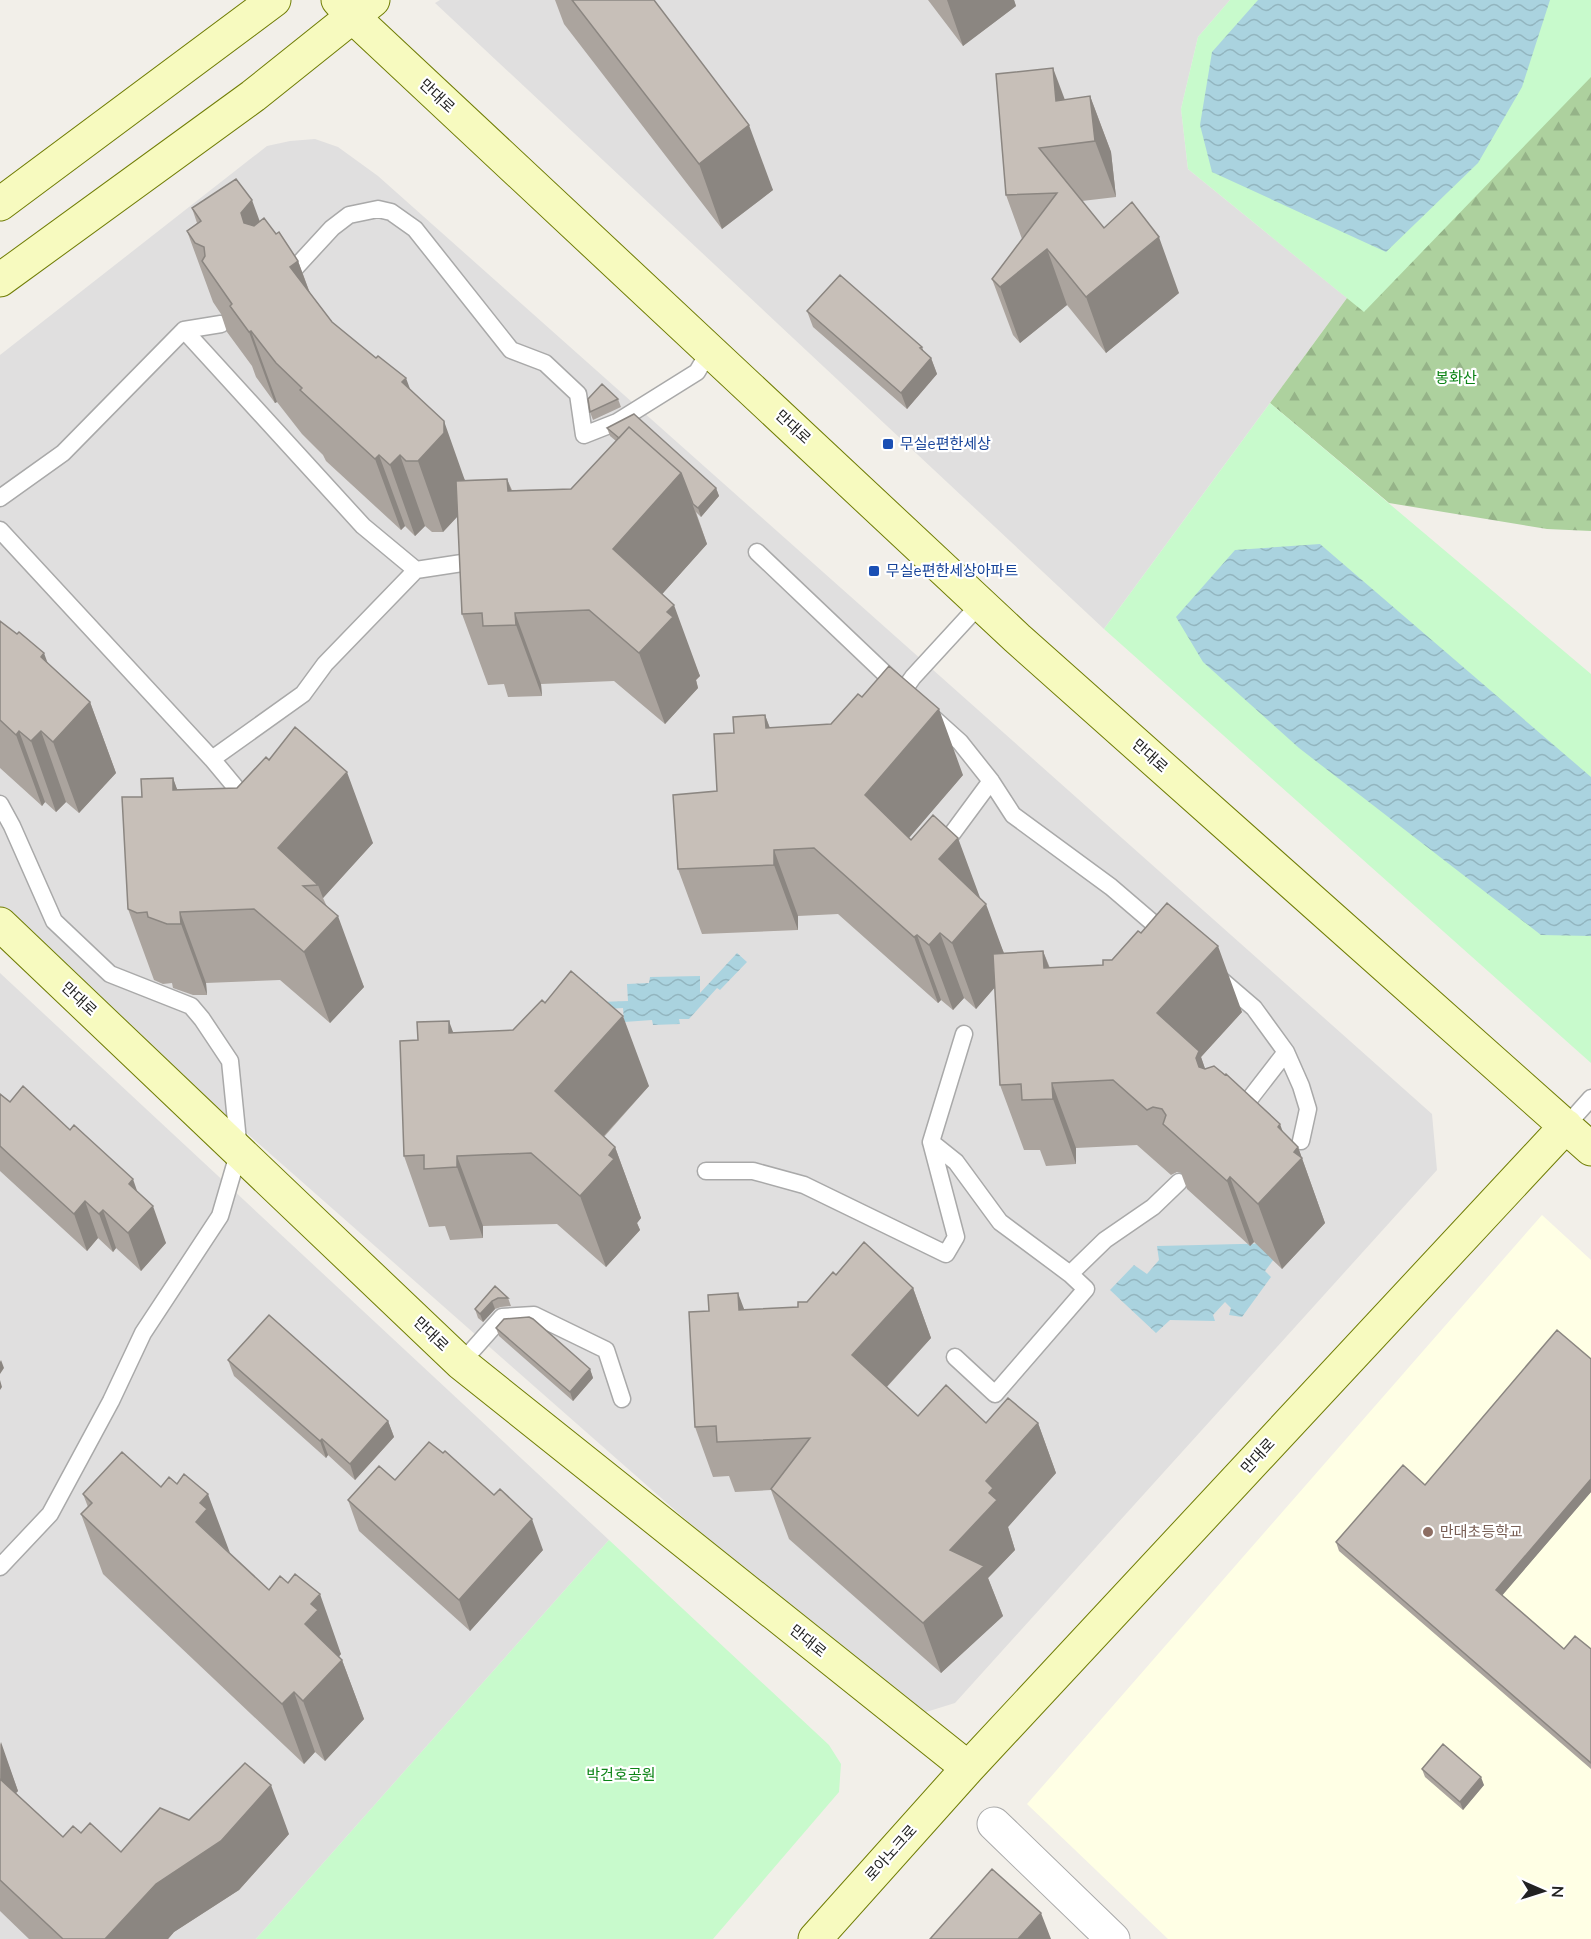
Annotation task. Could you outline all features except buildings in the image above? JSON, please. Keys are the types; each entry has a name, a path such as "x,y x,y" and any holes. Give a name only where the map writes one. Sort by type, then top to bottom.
{"street":[{"path":"0,204 274,0"},
{"name":"만대로","path":"0,280 253,96 354,6 710,350 1026,646 1591,1149"},
{"name":"만대로","path":"0,924 461,1363 968,1768 1566,1126"},
{"name":"로아노크로","path":"815,1939 968,1768"},
{"path":"994,1824 1113,1939"}],"lane":[{"path":"277,287 332,228 349,215 378,209 391,212 415,229 511,350 545,363 578,394 584,435 617,422 697,372 710,350"},
{"path":"0,498 63,453 184,330 221,324"},
{"path":"184,330 363,526 416,570"},
{"path":"0,530 212,759 242,795"},
{"path":"758,552 960,742 991,781 1013,815 1111,887 1182,948"},
{"path":"212,759 303,694 325,664 416,570 462,563"},
{"path":"911,698 913,677 981,603"},
{"path":"929,865 991,781"},
{"path":"0,804 54,921 110,974 191,1006 202,1020 230,1061 239,1151 220,1216 143,1333 111,1401 50,1514 0,1567"},
{"path":"1209,970 1254,1008 1286,1052 1308,1109 1301,1141"},
{"path":"706,1171 753,1171 804,1185 946,1254 956,1237 931,1142 964,1034"},
{"path":"1230,1124 1286,1052"},
{"path":"1566,1126 1591,1098"},
{"path":"931,1142 956,1162 1000,1222 1070,1274 1086,1289 995,1394 955,1357"},
{"path":"1070,1274 1105,1240 1153,1207 1179,1182"},
{"path":"461,1363 502,1317 534,1315 606,1350 622,1399"}],"shaded area":[{"path":"440,0 1230,0 1198,37 1181,109 1188,169 1347,298 1104,629 435,3"},
{"path":"315,139 338,147 378,176 1432,1114 1437,1170 955,1703 910,1717 0,916 0,355 267,146"},
{"path":"0,973 609,1540 256,1939 0,1939"},
{"name":"만대초등학교","path":"1542,1215 1591,1260 1591,1939 1168,1939 1027,1804"}],"green space":[{"path":"1230,0 1591,0 1591,77 1364,312 1188,169 1181,109 1198,37"},
{"name":"봉화산","path":"1591,0 1591,531 1547,529 1389,503 1270,403 1347,298 1363,272"},
{"path":"1270,403 1591,674 1591,1063 1104,629"},
{"name":"박건호공원","path":"609,1540 829,1745 841,1764 839,1792 713,1939 256,1939"}],"water":[{"path":"1258,0 1550,0 1522,87 1478,163 1386,252 1212,172 1200,125 1212,52"},
{"path":"1320,544 1591,777 1591,936 1541,935 1299,748 1203,662 1176,617 1235,550"},
{"path":"737,953 747,962 720,990 717,988 689,1019 679,1019 680,1024 653,1025 652,1020 624,1022 623,1008 591,1010 570,994 598,992 598,1002 628,1001 627,984 649,983 650,977 700,976 700,993"},
{"path":"1286,1243 1265,1271 1271,1277 1242,1317 1229,1315 1231,1308 1225,1302 1213,1315 1215,1321 1170,1320 1156,1333 1110,1290 1134,1265 1147,1274 1159,1260 1157,1246"}],"place":[{"name":"무실e편한세상","path":"888,444"},
{"name":"무실e편한세상아파트","path":"874,571"},
{"name":"만대초등학교","path":"1428,1532"}]}
